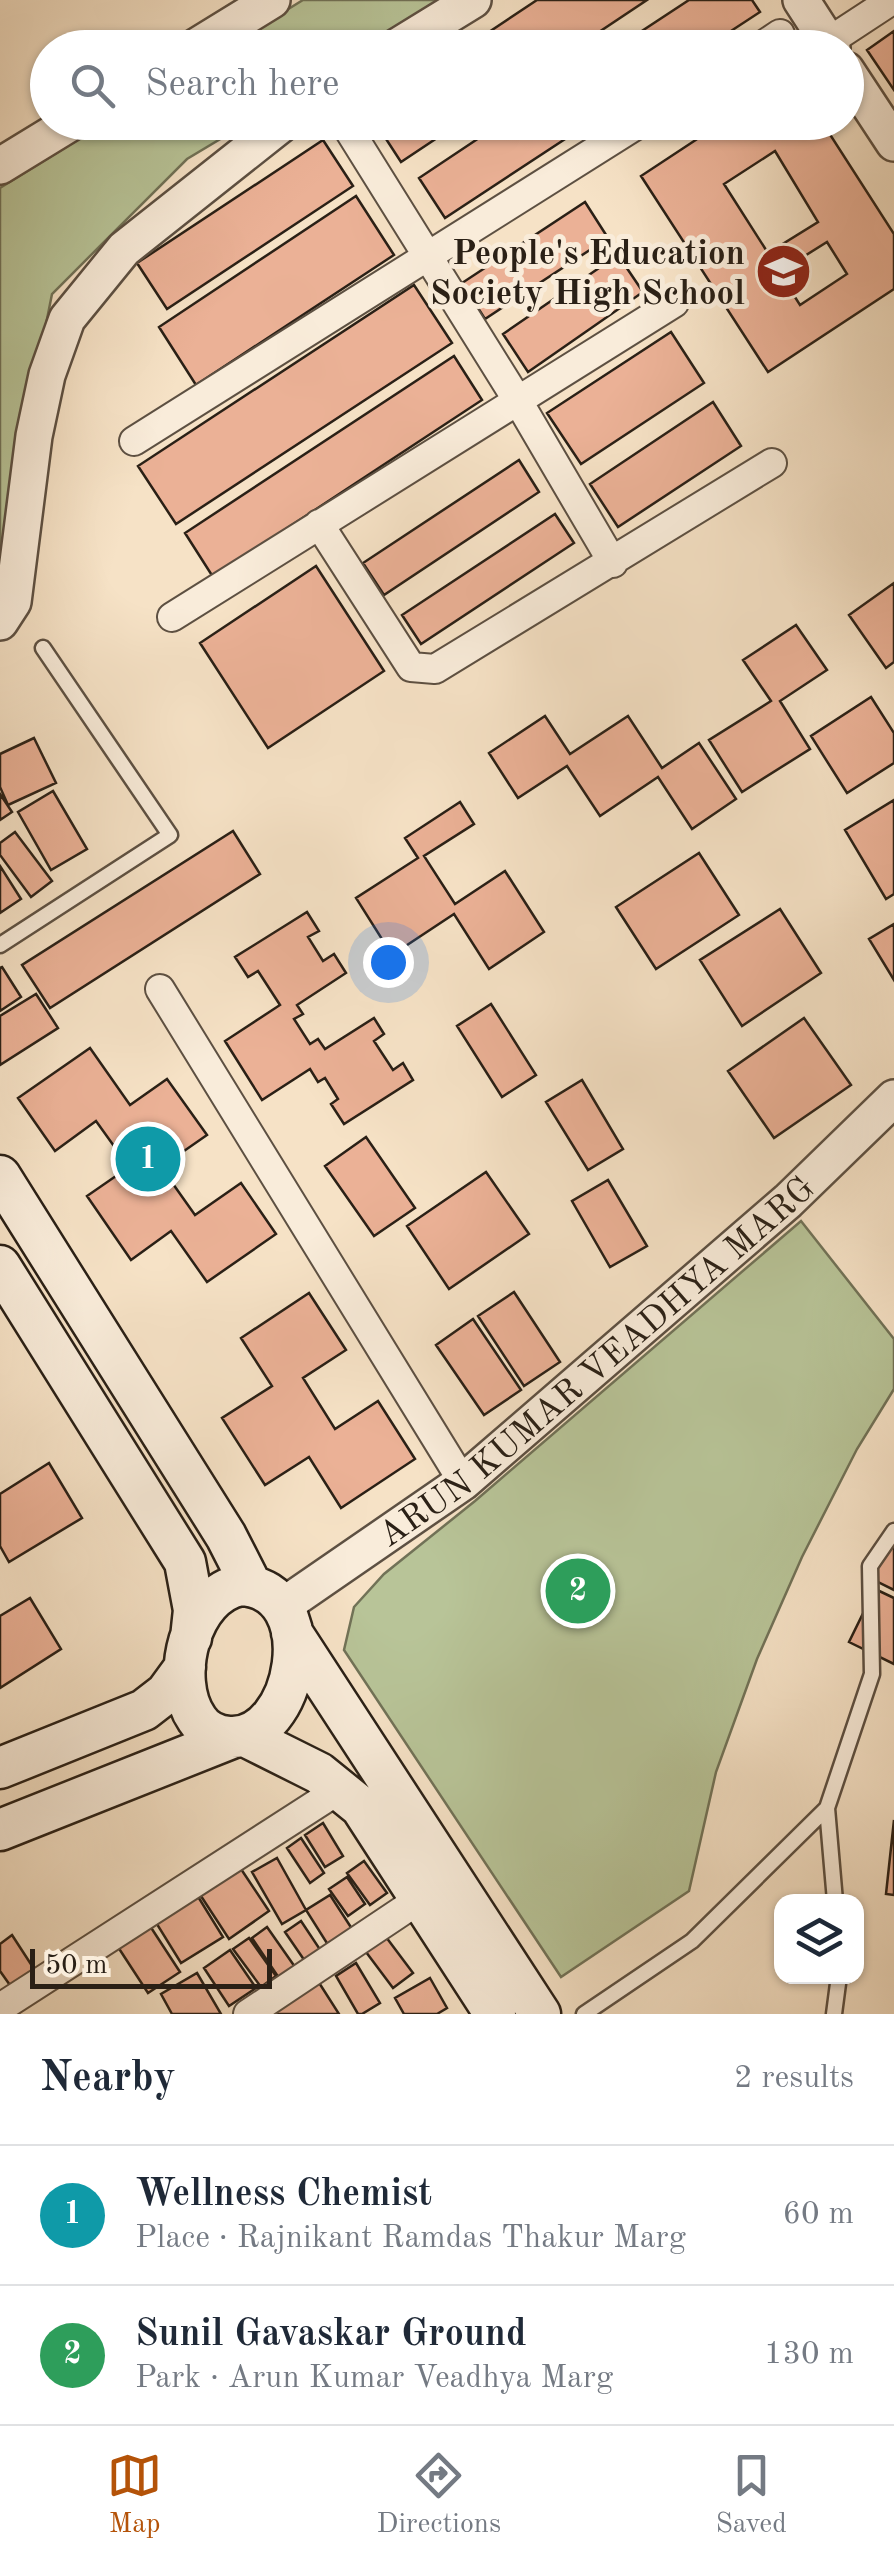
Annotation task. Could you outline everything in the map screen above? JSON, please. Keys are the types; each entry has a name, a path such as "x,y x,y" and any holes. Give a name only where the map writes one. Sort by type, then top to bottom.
{"main road":[{"path":"0,1176 226,1536 540,2014"},
{"path":"0,1266 184,1562 194,1610 187,1695 197,1720 214,1733 240,1736 319,1773 361,1807 485,2011"},
{"path":"0,1768 144,1710 166,1693 203,1612 222,1590 275,1608"},
{"path":"0,1830 254,1733 281,1701 291,1674 275,1608"}],"street":[{"path":"223,30 272,0"},
{"path":"424,30 473,0"},
{"path":"801,0 821,30"},
{"path":"860,30 892,0"},
{"path":"864,96 894,143"},
{"path":"0,166 43,140"},
{"path":"0,622 13,602 34,436 47,375 67,320 124,249 261,140"},
{"path":"355,140 518,401 612,563"},
{"path":"134,440 613,140"},
{"path":"172,617 674,304"},
{"path":"319,524 410,667 435,669 772,463"},
{"path":"160,989 464,1482"},
{"name":"ARUN KUMAR VEADHYA MARG","path":"275,1608 464,1482 788,1201 894,1098"},
{"path":"0,2008 340,1789"},
{"path":"248,2014 420,1899"}],"lane":[{"path":"0,945 170,835 43,648"},
{"path":"834,1894 827,1808 872,1674 870,1566 894,1530"},
{"path":"584,2014 692,1941 827,1808"},
{"path":"834,2014 838,1984"}],"green space":[{"path":"303,0 445,0 396,30 254,30"},
{"path":"78,140 219,140 187,159 52,294 0,554 0,188"},
{"path":"801,1221 894,1339 894,1389 857,1449 802,1557 757,1659 716,1772 689,1891 561,1977 344,1650 354,1607 384,1574 475,1501"}],"building":[{"path":"537,0 647,0 602,30 492,30"},
{"path":"689,0 752,0 760,12 732,30 643,30"},
{"path":"894,31 894,90 867,50"},
{"path":"323,140 353,186 167,309 137,263"},
{"path":"387,140 434,140 401,162"},
{"path":"476,140 564,140 445,218 419,178"},
{"path":"696,140 834,140 894,234 894,289 768,372 641,176","holes":["775,151 818,222 768,253 724,184","827,242 847,274 800,305 779,272"]},
{"path":"356,196 394,255 196,385 159,327"},
{"path":"585,202 608,238 485,319 462,283"},
{"path":"618,255 643,292 528,372 503,334"},
{"path":"414,285 452,343 176,524 138,466"},
{"path":"671,332 704,383 581,464 547,413"},
{"path":"454,356 482,400 213,577 185,533"},
{"path":"713,402 741,446 618,527 590,484"},
{"path":"519,460 539,492 384,595 363,563"},
{"path":"555,514 574,543 421,644 402,615"},
{"path":"316,566 384,671 268,748 200,643"},
{"path":"894,583 894,662 886,668 849,615"},
{"path":"796,625 827,670 780,701 810,749 742,792 709,740 771,701 743,660"},
{"path":"871,697 894,733 894,763 847,793 811,736"},
{"path":"545,716 570,754 628,716 662,768 699,743 736,799 692,829 658,777 600,816 567,766 518,798 489,753"},
{"path":"34,738 56,783 8,805 0,787 0,754"},
{"path":"53,791 87,849 51,870 18,812"},
{"path":"0,794 12,812 0,820"},
{"path":"894,800 894,894 886,899 845,830"},
{"path":"460,802 474,824 424,856 455,904 505,871 544,932 489,969 454,914 392,955 356,898 418,858 405,838"},
{"path":"233,831 260,874 50,1008 22,965"},
{"path":"15,832 52,881 31,897 0,855 0,843"},
{"path":"699,853 739,915 656,969 616,907"},
{"path":"0,866 21,899 0,913"},
{"path":"780,909 821,973 742,1026 700,960"},
{"path":"307,912 319,931 308,937 323,961 334,954 346,973 297,1005 303,1014 294,1019 310,1044 318,1039 325,1049 374,1018 384,1034 374,1041 393,1070 403,1063 413,1080 344,1124 331,1104 338,1099 325,1078 318,1082 310,1069 262,1100 225,1041 280,1005 258,971 248,977 235,957"},
{"path":"894,924 894,980 869,939"},
{"path":"0,968 21,997 0,1011"},
{"path":"36,994 58,1028 0,1065 0,1016"},
{"path":"491,1004 536,1075 502,1097 457,1026"},
{"path":"804,1018 851,1085 774,1138 728,1071"},
{"path":"90,1048 130,1105 167,1079 207,1135 161,1167 195,1215 241,1183 276,1234 207,1282 171,1231 131,1260 87,1196 129,1167 96,1121 55,1151 18,1098"},
{"path":"582,1080 623,1149 588,1170 546,1102"},
{"path":"366,1137 415,1208 374,1236 325,1166"},
{"path":"486,1172 529,1234 449,1289 407,1226"},
{"path":"608,1180 647,1246 610,1267 572,1201"},
{"path":"514,1292 560,1362 524,1386 478,1316"},
{"path":"309,1293 346,1350 303,1378 335,1429 378,1401 415,1459 341,1508 309,1457 265,1485 222,1418 272,1386 241,1338"},
{"path":"473,1319 521,1390 484,1415 436,1345"},
{"path":"49,1463 82,1518 9,1562 0,1546 0,1494"},
{"path":"894,1538 894,1590 872,1579"},
{"path":"875,1589 894,1598 894,1664 849,1642"},
{"path":"30,1598 61,1649 0,1688 0,1616"},
{"path":"894,1820 894,1895 886,1894"},
{"path":"323,1823 343,1856 325,1867 305,1835"},
{"path":"301,1838 324,1873 310,1883 287,1848"},
{"path":"277,1858 306,1910 282,1924 252,1872"},
{"path":"364,1861 387,1893 370,1905 347,1873"},
{"path":"239,1866 269,1911 229,1939 199,1893"},
{"path":"347,1877 365,1904 348,1916 329,1889"},
{"path":"197,1895 223,1937 181,1963 155,1921"},
{"path":"330,1895 354,1932 330,1948 306,1910"},
{"path":"301,1921 325,1957 309,1967 285,1932"},
{"path":"150,1926 180,1972 148,1993 118,1947"},
{"path":"267,1927 295,1967 279,1978 252,1938"},
{"path":"12,1935 36,1972 12,1988 0,1971 0,1944"},
{"path":"386,1937 413,1973 393,1988 366,1952"},
{"path":"249,1938 276,1976 261,1987 233,1949"},
{"path":"230,1950 256,1988 229,2006 204,1968"},
{"path":"356,1963 380,2003 362,2014 358,2014 336,1976"},
{"path":"197,1973 221,2014 172,2014 161,1994"},
{"path":"316,1978 339,2014 258,2014"},
{"path":"430,1978 447,2008 437,2014 404,2014 395,1998"}],"place":[{"name":"People's Education Society High School","path":"784,272"},
{"name":"Wellness Chemist","path":"148,1159"},
{"name":"Sunil Gavaskar Ground","path":"578,1591"}]}
